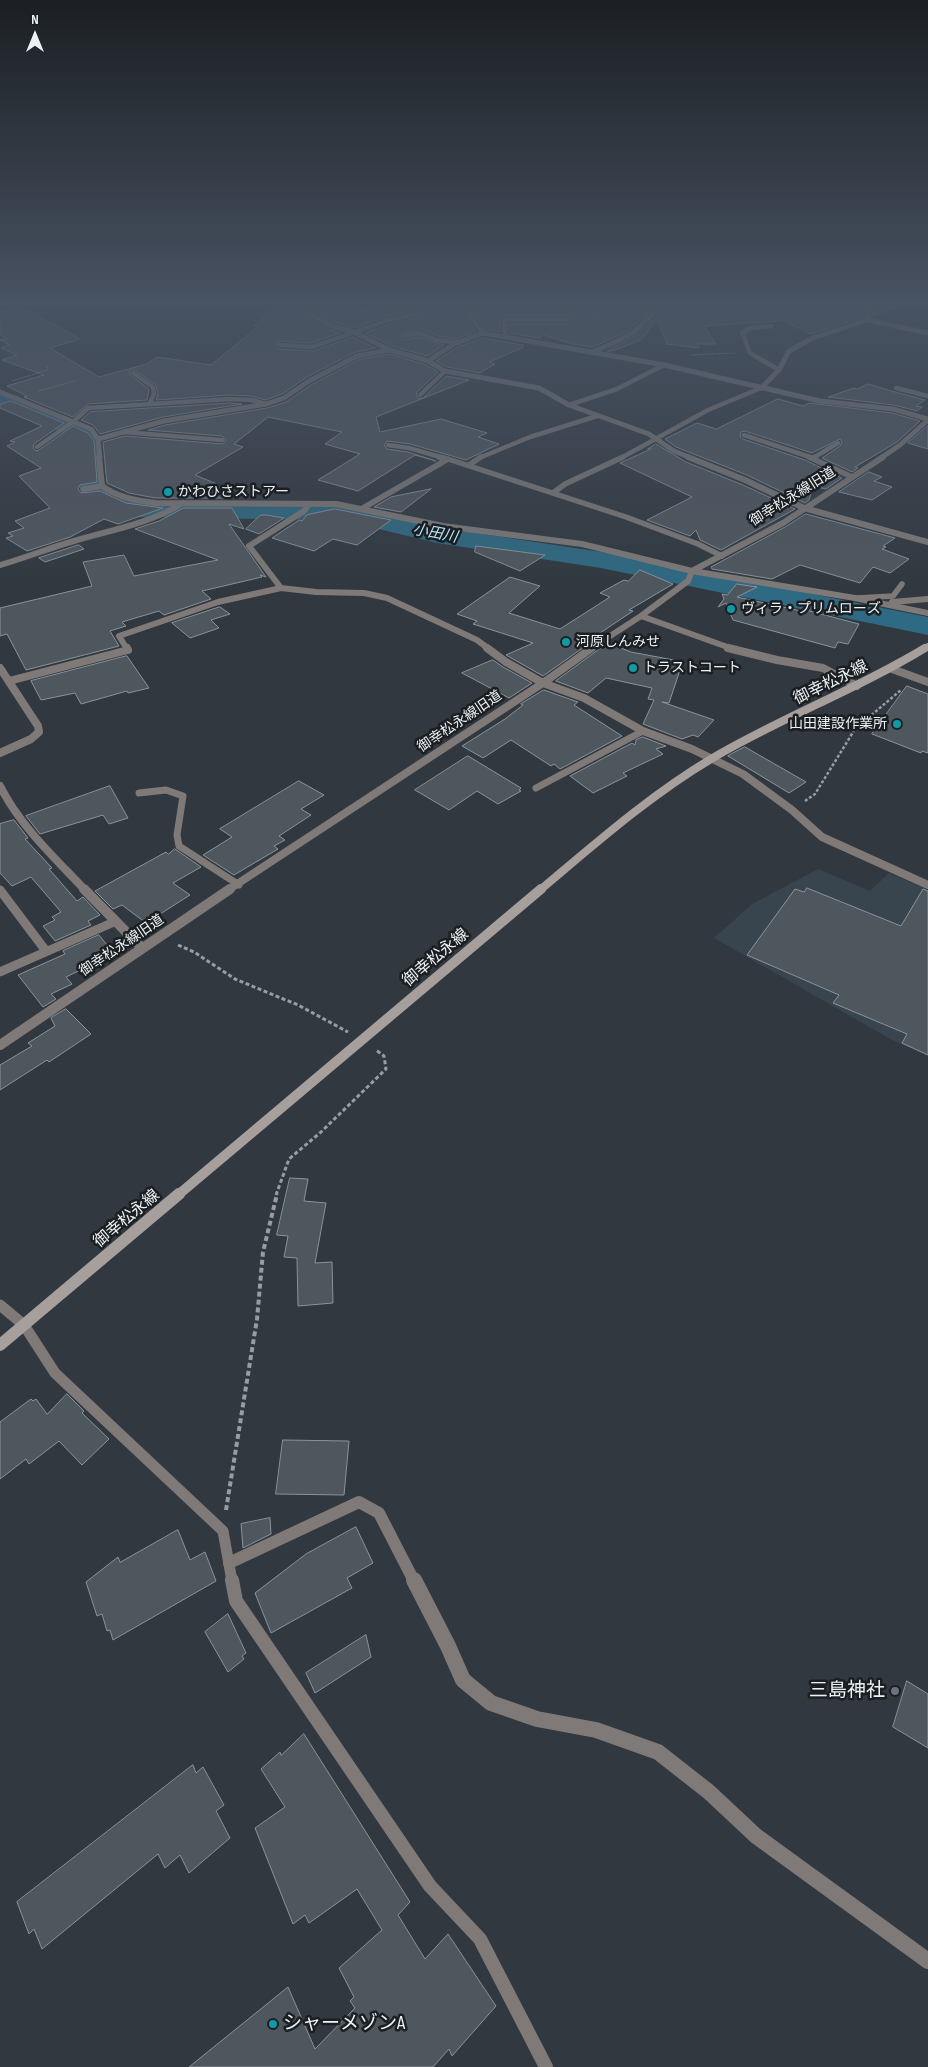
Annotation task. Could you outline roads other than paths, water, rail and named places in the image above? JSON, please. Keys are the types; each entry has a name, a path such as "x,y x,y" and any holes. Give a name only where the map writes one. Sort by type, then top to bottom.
{"main road":[{"name":"御幸松永線","path":"0,1345 602,838 656,795 712,758 892,669 928,646"}],"street":[{"path":"27,402 91,429 98,438 100,486 110,493 128,499 182,504 307,507 336,504 363,508 442,526 582,544 690,575 855,598 928,613"},
{"path":"98,438 164,421 271,402"},
{"path":"565,402 649,434 674,451 752,483 804,508 928,542"},
{"path":"837,402 894,409 928,419"},
{"name":"御幸松永線旧道","path":"0,1045 157,937 240,885 544,683 588,650 641,616 690,575 738,545 783,522 900,445 928,419"},
{"path":"0,565 57,545 135,524 182,504"},
{"path":"281,588 249,546 307,507"},
{"path":"10,681 128,650 119,636 218,602 281,588 364,594 387,598 477,640 506,662 544,683 584,698 642,731 692,749 743,774 792,810 822,837 928,885"},
{"path":"875,602 928,599"},
{"path":"641,616 725,647 777,660 823,668 857,686"},
{"path":"0,668 38,726 39,732 31,739 0,754"},
{"path":"892,669 928,682"},
{"path":"0,786 7,802 43,845 114,922 142,948"},
{"path":"229,1563 359,1502 379,1513 448,1646 462,1680 491,1703 537,1719 596,1730 658,1752 709,1792 756,1836 928,1961"}],"lane":[{"path":"36,447 73,422 88,408 159,402"},
{"path":"261,402 266,404"},
{"path":"569,405 577,402"},
{"path":"553,493 565,484 587,476 658,439 708,410 726,402"},
{"path":"469,465 480,457 530,437 597,416"},
{"path":"123,432 222,440"},
{"path":"744,435 813,458 852,477"},
{"path":"813,458 838,444"},
{"path":"388,445 409,448 469,465 698,544 722,556"},
{"path":"363,508 448,459"},
{"path":"82,489 100,486"},
{"path":"855,598 893,596 902,584"},
{"path":"536,788 642,731"},
{"path":"139,793 166,790 183,796 178,834 180,846 240,885"},
{"path":"0,890 46,951"},
{"path":"0,972 114,922"},
{"path":"0,1305 24,1325 55,1373 223,1531 236,1601 430,1886 480,1939 546,2067"}],"waterway":[{"name":"小田川","path":"11,402 86,434 90,484 93,492 99,499 111,505 136,509 329,512 362,517 437,535 601,560 928,626"}],"place":[{"name":"かわひさストアー","path":"168,492"},
{"name":"ヴィラ・プリムローズ","path":"731,609"},
{"name":"河原しんみせ","path":"566,642"},
{"name":"トラストコート","path":"633,668"},
{"name":"山田建設作業所","path":"897,724"},
{"name":"三島神社","path":"895,1691"},
{"name":"シャーメゾンA","path":"273,2024"}]}
